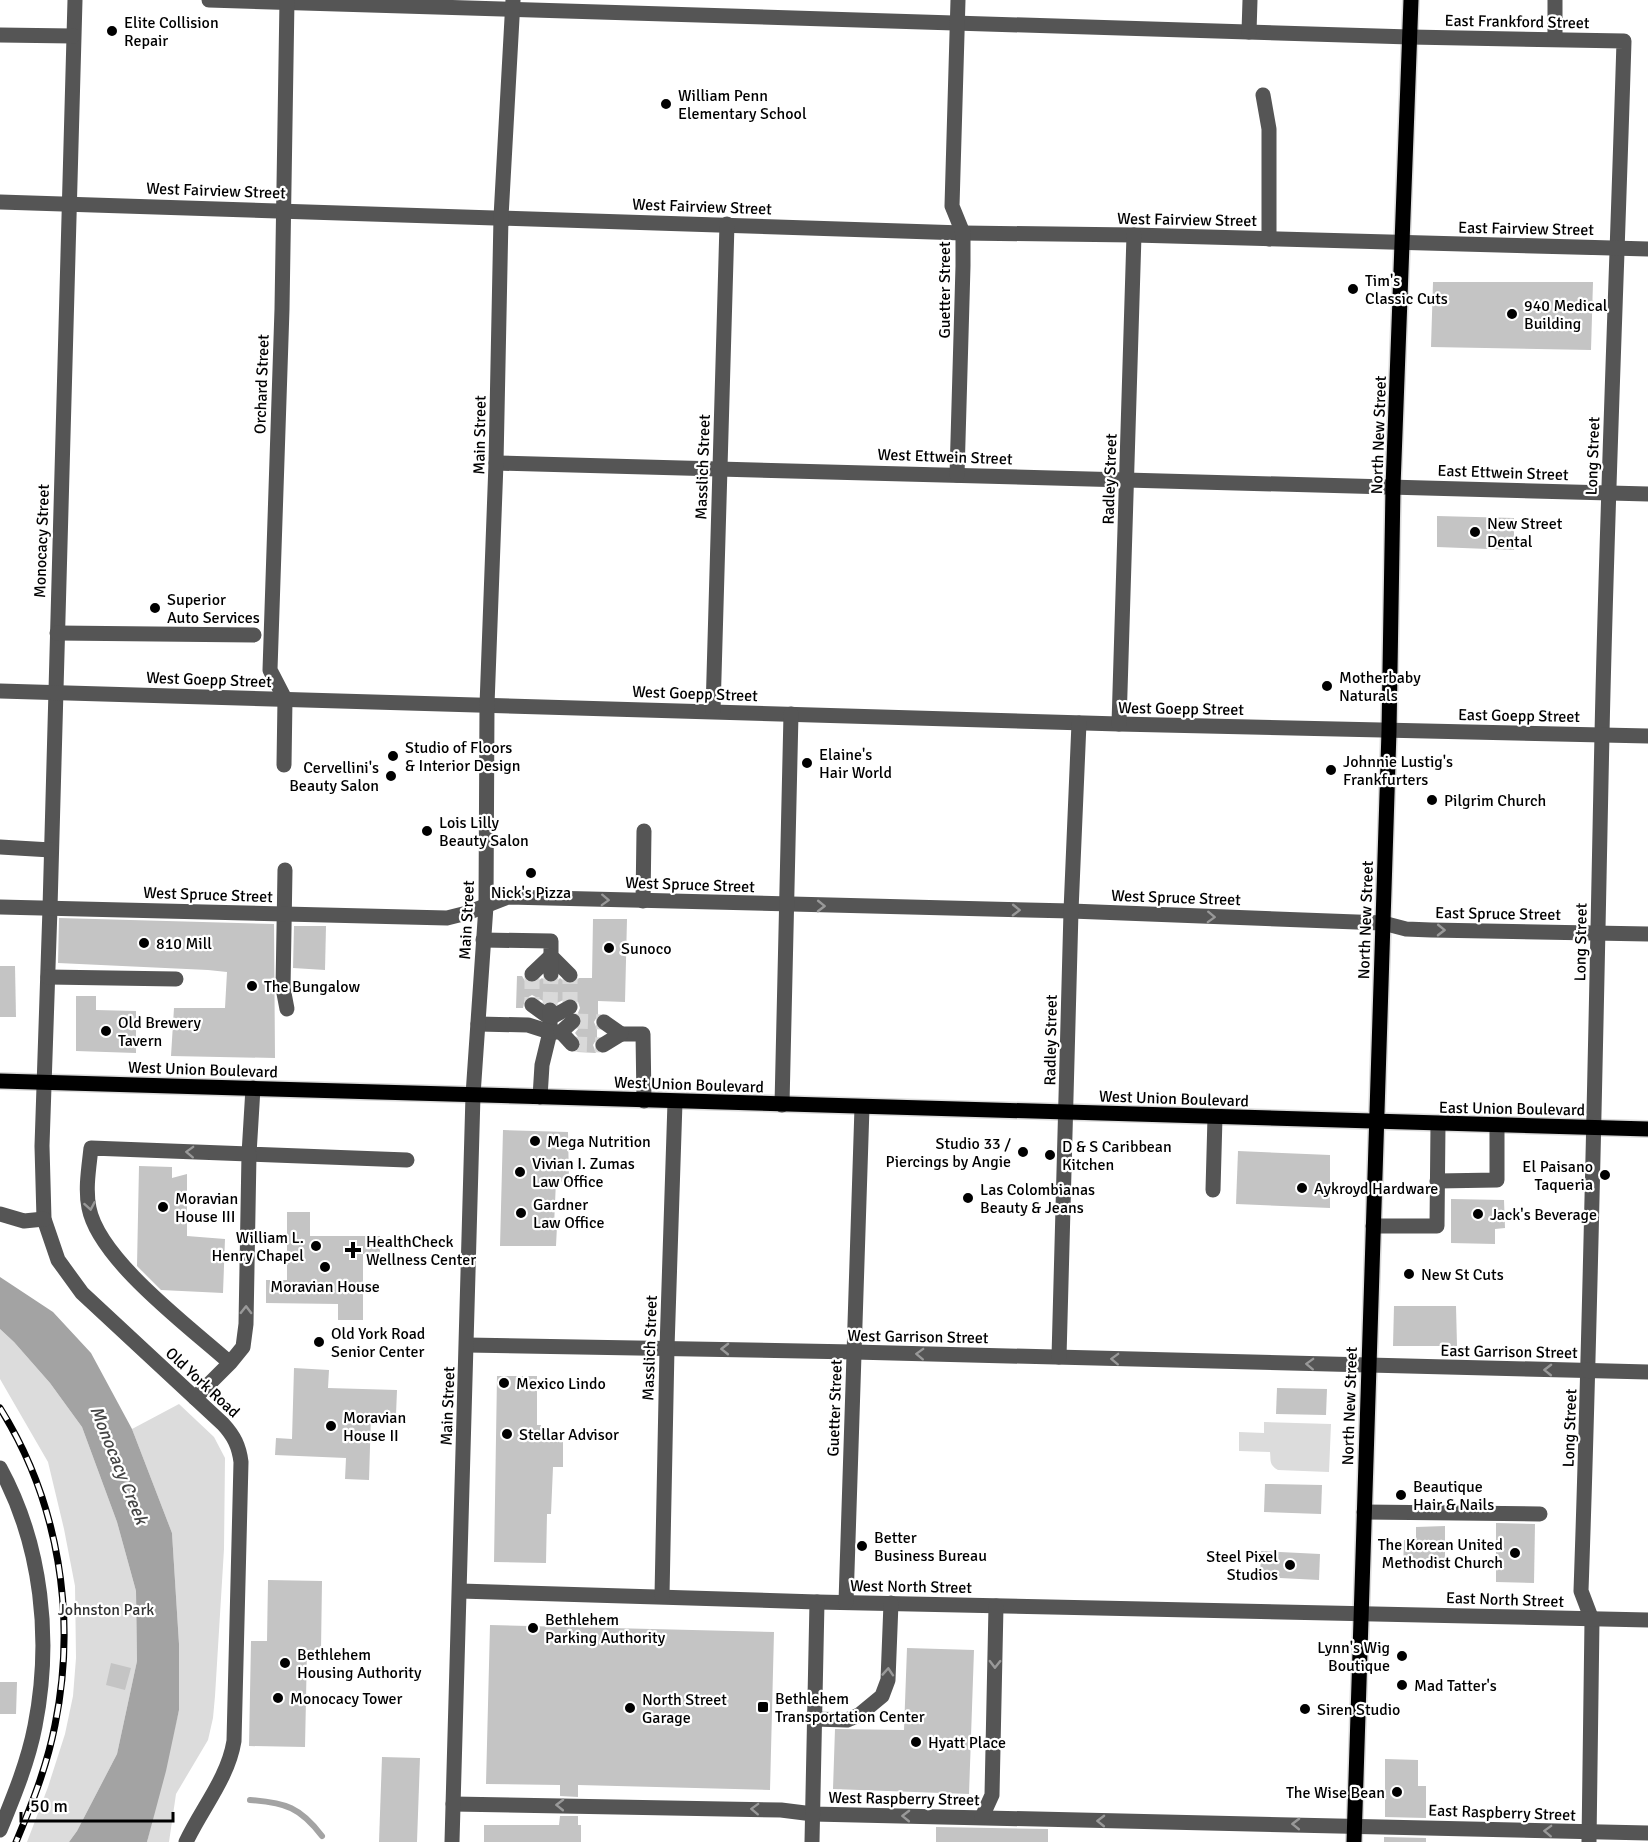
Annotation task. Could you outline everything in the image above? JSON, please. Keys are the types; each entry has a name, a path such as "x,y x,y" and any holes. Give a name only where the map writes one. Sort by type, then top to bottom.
{"main road":[{"name":"North New Street","path":"1354,1842 1389,731 1394,487 1411,0"},
{"name":"West Union Boulevard","path":"0,1081 1376,1122"},
{"name":"East Union Boulevard","path":"1376,1122 1648,1129"}],"street":[{"name":"Monocacy Street","path":"45,1082 75,0"},
{"name":"East Frankford Street","path":"209,0 513,5 957,23 1624,41"},
{"name":"Guetter Street","path":"957,475 962,356 963,233 952,206 958,0"},
{"path":"1249,32 1250,0"},
{"path":"1555,0 1555,39"},
{"name":"Orchard Street","path":"284,765 285,699 270,670 282,309 287,1"},
{"name":"Main Street","path":"452,1842 473,1095 486,906 487,705 496,463 501,217 513,5"},
{"path":"0,35 73,36"},
{"name":"Long Street","path":"1589,1837 1592,1620 1581,1591 1599,933 1608,493 1624,41"},
{"path":"1263,95 1269,129 1269,239"},
{"name":"West Fairview Street","path":"0,202 963,233 1134,235 1402,243"},
{"name":"Masslich Street","path":"713,711 727,224"},
{"name":"Radley Street","path":"1119,724 1134,235"},
{"name":"East Fairview Street","path":"1402,243 1648,249"},
{"name":"West Ettwein Street","path":"496,463 1394,487"},
{"name":"East Ettwein Street","path":"1394,487 1648,494"},
{"path":"57,633 254,635"},
{"name":"West Goepp Street","path":"0,691 1389,731"},
{"path":"782,1105 791,714"},
{"name":"Radley Street","path":"1059,1357 1071,911 1079,723"},
{"name":"East Goepp Street","path":"1389,731 1648,736"},
{"path":"643,901 644,831"},
{"path":"0,847 51,850"},
{"path":"285,870 283,988 287,1009"},
{"name":"West Spruce Street","path":"0,907 447,918 467,914 508,897 1071,911 1383,923"},
{"name":"East Spruce Street","path":"1383,923 1414,929 1648,934"},
{"path":"483,940 551,941 551,974"},
{"path":"532,974 551,956"},
{"path":"551,956 570,975"},
{"path":"48,977 176,979"},
{"path":"532,1005 553,1022 572,1044"},
{"path":"478,1024 528,1025 553,1022 571,1014"},
{"path":"540,1097 542,1065 553,1022"},
{"path":"604,1022 621,1034"},
{"path":"603,1045 621,1034 644,1034 644,1101"},
{"name":"Old York Road","path":"45,1082 42,1210 58,1260 82,1293 231,1432 239,1446 241,1462 234,1741 226,1770 186,1842"},
{"path":"195,1398 230,1364 243,1347 246,1324 252,1088"},
{"name":"Masslich Street","path":"663,1596 667,1348 675,1101"},
{"name":"Guetter Street","path":"846,1602 862,1107"},
{"path":"1213,1190 1215,1117"},
{"path":"1373,1226 1437,1226 1438,1124"},
{"path":"1437,1180 1497,1180 1497,1125"},
{"path":"230,1364 160,1302 128,1270 100,1237 89,1208 88,1180 91,1148 407,1160"},
{"path":"0,1214 24,1221 44,1219"},
{"name":"West Garrison Street","path":"467,1345 854,1352 1368,1366"},
{"name":"East Garrison Street","path":"1368,1366 1648,1372"},
{"path":"0,1468 18,1505 32,1552 39,1587 43,1657 35,1727 26,1761 0,1830"},
{"path":"1364,1512 1540,1514"},
{"name":"West North Street","path":"460,1591 891,1604 1361,1613"},
{"path":"812,1842 817,1602"},
{"path":"814,1719 847,1720 860,1715 882,1696 888,1680 891,1604"},
{"path":"982,1818 992,1795 996,1605"},
{"name":"East North Street","path":"1361,1613 1648,1620"},
{"name":"West Raspberry Street","path":"453,1804 781,1810 813,1814 1355,1826"},
{"name":"East Raspberry Street","path":"1355,1826 1589,1837 1648,1833"}],"green space":[{"name":"Johnston Park","path":"0,1329 50,1383 82,1427 117,1522 136,1591 137,1661 117,1754 69,1842 27,1842 65,1734 73,1696 76,1658 75,1586 48,1462 0,1379"},
{"name":"Johnston Park","path":"179,1404 214,1437 225,1458 224,1549 215,1696 208,1740 176,1794 169,1842 147,1842 179,1710 179,1644 172,1533 132,1429"},
{"path":"1264,1422 1331,1424 1329,1472 1278,1470 1272,1464 1270,1452 1239,1451 1239,1432 1264,1433"}],"water":[{"name":"Monocacy Creek","path":"0,1277 53,1312 91,1353 132,1429 172,1533 179,1644 179,1710 147,1842 69,1842 117,1754 137,1661 136,1591 117,1522 82,1427 50,1383 0,1329"}],"building":[{"name":"940 Medical Building","path":"1433,282 1593,282 1591,350 1431,347"},
{"name":"New Street Dental","path":"1437,516 1514,518 1514,550 1437,547"},
{"path":"59,918 274,924 275,1058 171,1056 174,1008 225,1008 227,972 58,963"},
{"path":"593,919 627,919 625,1002 598,1001 598,1015 594,1022 597,1038 593,1045 596,1053 577,1052 582,1042 575,1033 583,1019 578,1013 580,1008 578,1002 570,997 557,1003 551,1000 545,1002 532,995 525,999 523,1008 516,1008 517,976 522,976 530,983 535,983 542,978 550,984 560,978 567,984 572,984 579,978 592,978"},
{"path":"294,926 326,926 325,970 293,968"},
{"path":"0,966 15,966 16,1017 0,1017"},
{"name":"Old Brewery Tavern","path":"76,996 96,996 96,1010 136,1011 136,1053 76,1051"},
{"path":"503,1130 568,1132 569,1182 556,1181 554,1226 557,1226 556,1246 500,1246"},
{"path":"1238,1151 1330,1155 1330,1208 1236,1204"},
{"name":"Moravian House III","path":"139,1166 172,1167 172,1178 187,1174 187,1236 225,1239 223,1293 161,1290 137,1266"},
{"name":"Jack's Beverage","path":"1451,1199 1504,1200 1505,1228 1495,1229 1495,1244 1451,1243"},
{"name":"Moravian House","path":"287,1212 310,1212 310,1236 380,1236 380,1254 363,1254 363,1320 338,1320 338,1304 266,1303 266,1280 287,1280"},
{"path":"1394,1306 1456,1306 1457,1346 1393,1346"},
{"name":"Moravian House II","path":"294,1368 329,1370 328,1388 397,1390 396,1415 371,1414 369,1480 345,1479 346,1458 275,1455 276,1438 292,1439"},
{"path":"497,1376 537,1376 537,1425 541,1425 540,1428 551,1428 551,1435 563,1435 563,1467 553,1467 551,1514 547,1514 546,1563 494,1562"},
{"path":"1277,1388 1327,1389 1326,1415 1276,1414"},
{"path":"1265,1484 1322,1485 1321,1514 1264,1512"},
{"name":"The Korean United Methodist Church","path":"1496,1523 1535,1524 1534,1583 1496,1582"},
{"path":"1445,1526 1445,1570 1403,1569 1404,1540 1416,1540 1416,1527"},
{"name":"Steel Pixel Studios","path":"1261,1551 1320,1554 1319,1580 1260,1577"},
{"name":"Monocacy Tower","path":"268,1580 322,1581 321,1650 307,1650 305,1747 249,1746 251,1641 267,1641"},
{"name":"North Street Garage","path":"490,1625 774,1632 770,1790 578,1785 578,1797 560,1796 560,1785 486,1784"},
{"name":"Hyatt Place","path":"907,1648 974,1650 969,1794 833,1789 835,1729 904,1730"},
{"path":"111,1663 131,1668 125,1690 106,1685"},
{"path":"0,1682 17,1682 16,1714 0,1714"},
{"path":"382,1757 420,1758 417,1842 379,1842"},
{"path":"1385,1759 1418,1760 1418,1786 1426,1786 1426,1818 1385,1817"},
{"path":"560,1816 578,1816 578,1825 581,1825 581,1842 484,1842 484,1825 559,1825"},
{"path":"936,1827 1048,1829 1048,1842 936,1842"},
{"path":"1384,1837 1426,1838 1426,1842 1384,1842"}],"waterway":[{"path":"250,1800 291,1808 307,1819 322,1836"}],"tunnel":[{"path":"532,974 532,1005"},
{"path":"550,1007 551,974"},
{"path":"570,975 570,1007"},
{"path":"573,1021 604,1022"},
{"path":"572,1044 603,1045"}],"railway":[{"path":"0,1408 37,1482 58,1561 63,1602 64,1643 55,1725 48,1755 16,1842"}],"place":[{"name":"Elite Collision Repair","path":"112,31"},
{"name":"William Penn Elementary School","path":"666,104"},
{"name":"Tim's Classic Cuts","path":"1353,289"},
{"name":"940 Medical Building","path":"1512,314"},
{"name":"New Street Dental","path":"1475,532"},
{"name":"Superior Auto Services","path":"155,608"},
{"name":"Motherbaby Naturals","path":"1327,686"},
{"name":"Studio of Floors & Interior Design","path":"393,756"},
{"name":"Elaine's Hair World","path":"807,763"},
{"name":"Johnnie Lustig's Frankfurters","path":"1331,770"},
{"name":"Cervellini's Beauty Salon","path":"391,776"},
{"name":"Pilgrim Church","path":"1432,800"},
{"name":"Lois Lilly Beauty Salon","path":"427,831"},
{"name":"Nick's Pizza","path":"531,873"},
{"name":"810 Mill","path":"144,943"},
{"name":"Sunoco","path":"609,948"},
{"name":"The Bungalow","path":"252,986"},
{"name":"Old Brewery Tavern","path":"106,1031"},
{"name":"Mega Nutrition","path":"535,1141"},
{"name":"Studio 33 / Piercings by Angie","path":"1023,1152"},
{"name":"D & S Caribbean Kitchen","path":"1050,1155"},
{"name":"Vivian I. Zumas Law Office","path":"520,1172"},
{"name":"El Paisano Taqueria","path":"1605,1175"},
{"name":"Aykroyd Hardware","path":"1302,1188"},
{"name":"Las Colombianas Beauty & Jeans","path":"968,1198"},
{"name":"Moravian House III","path":"163,1207"},
{"name":"Gardner Law Office","path":"521,1213"},
{"name":"Jack's Beverage","path":"1478,1214"},
{"name":"William L. Henry Chapel","path":"316,1246"},
{"name":"HealthCheck Wellness Center","path":"353,1250"},
{"name":"Moravian House","path":"325,1267"},
{"name":"New St Cuts","path":"1409,1274"},
{"name":"Old York Road Senior Center","path":"319,1342"},
{"name":"Mexico Lindo","path":"504,1383"},
{"name":"Moravian House II","path":"331,1426"},
{"name":"Stellar Advisor","path":"507,1434"},
{"name":"Beautique Hair & Nails","path":"1401,1495"},
{"name":"Better Business Bureau","path":"862,1546"},
{"name":"The Korean United Methodist Church","path":"1515,1553"},
{"name":"Steel Pixel Studios","path":"1290,1565"},
{"name":"Bethlehem Parking Authority","path":"533,1628"},
{"name":"Lynn's Wig Boutique","path":"1402,1656"},
{"name":"Bethlehem Housing Authority","path":"285,1663"},
{"name":"Mad Tatter's","path":"1402,1685"},
{"name":"Monocacy Tower","path":"278,1698"},
{"name":"Bethlehem Transportation Center","path":"763,1707"},
{"name":"North Street Garage","path":"630,1708"},
{"name":"Siren Studio","path":"1305,1709"},
{"name":"Hyatt Place","path":"916,1742"},
{"name":"The Wise Bean","path":"1397,1792"}]}
